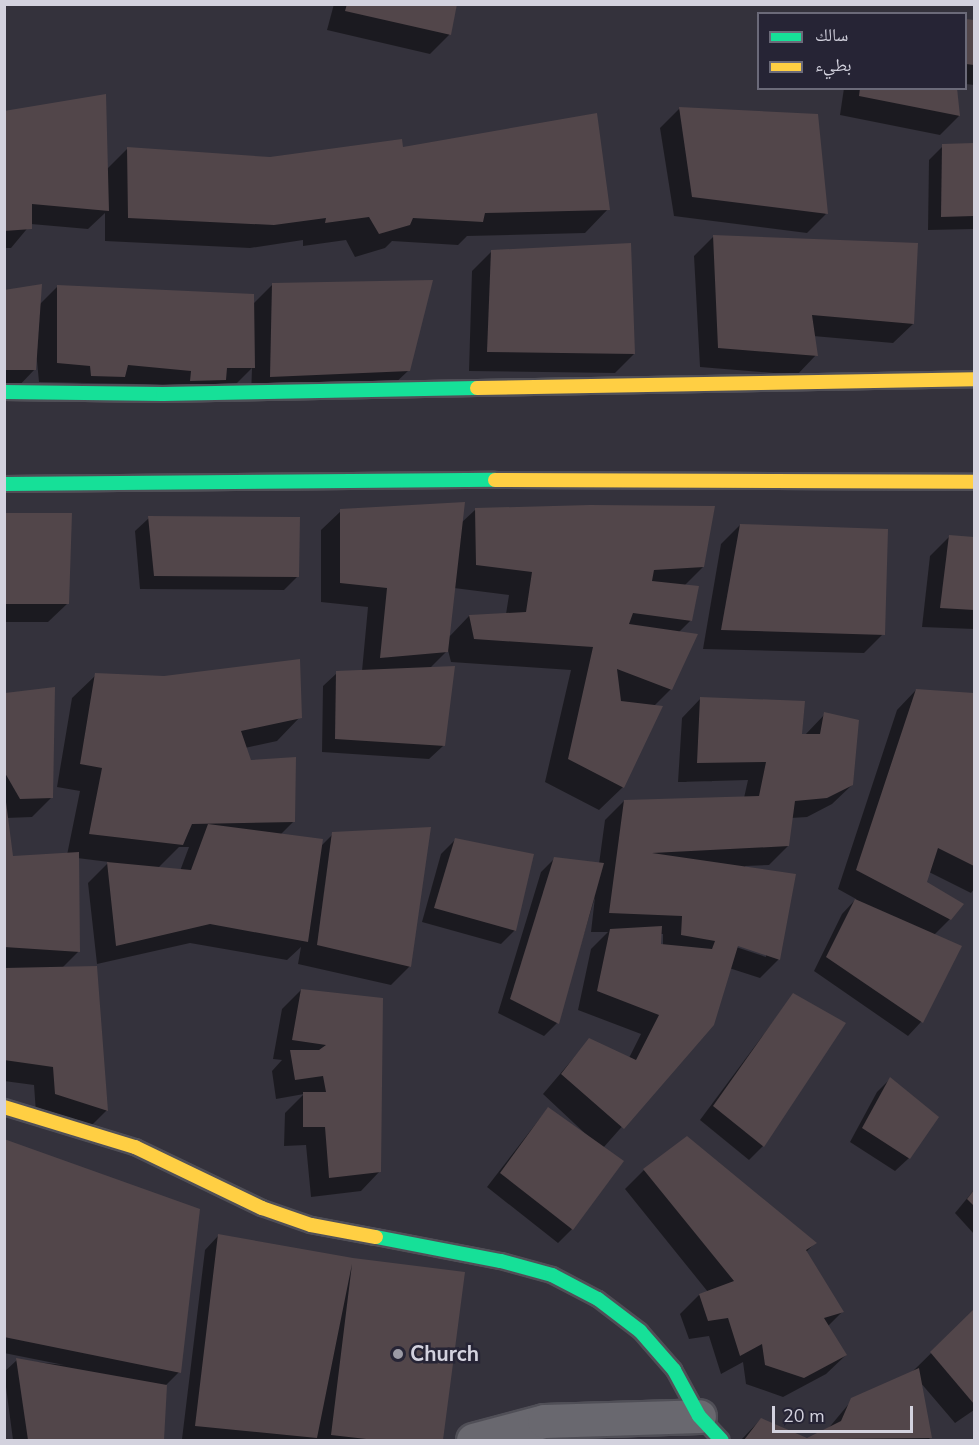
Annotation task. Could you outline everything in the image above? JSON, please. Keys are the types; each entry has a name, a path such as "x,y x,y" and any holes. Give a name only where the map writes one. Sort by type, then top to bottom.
{"main road":[{"path":"4,392 175,393 975,379"},
{"path":"4,484 704,479 975,482"},
{"path":"4,1107 51,1119 135,1147 262,1208 311,1225 501,1261 552,1275 598,1299 640,1330 674,1370 699,1416 721,1440"}],"street":[{"path":"473,1440 544,1421 699,1416"}],"building":[{"path":"347,4 457,4 451,35 345,11"},
{"path":"967,19 974,20 974,65 967,64"},
{"path":"860,90 957,90 960,116 859,96"},
{"path":"106,94 109,211 32,204 32,229 4,231 4,111"},
{"path":"679,107 818,114 828,214 692,197"},
{"path":"597,113 610,210 485,213 483,222 413,218 410,225 379,234 369,217 325,223 326,218 274,225 128,218 127,147 270,157 402,139 403,147"},
{"path":"974,143 974,216 941,217 942,144"},
{"path":"713,235 918,243 914,324 812,315 818,356 718,348"},
{"path":"631,243 635,354 487,352 491,250"},
{"path":"433,280 410,371 270,377 272,283"},
{"path":"42,284 36,370 4,370 4,290"},
{"path":"57,285 254,294 255,368 227,368 226,380 190,381 191,371 128,365 125,377 91,376 90,366 57,363"},
{"path":"465,502 448,652 380,658 387,588 340,583 340,509"},
{"path":"590,505 715,506 704,567 654,570 652,581 699,586 692,621 633,613 629,624 698,634 672,690 617,669 621,701 663,706 624,788 568,759 593,647 474,639 469,615 526,612 532,572 476,565 475,508"},
{"path":"4,513 72,513 69,604 4,604"},
{"path":"148,516 300,517 299,577 154,576"},
{"path":"740,524 888,529 885,635 721,630"},
{"path":"949,535 974,537 974,610 940,608"},
{"path":"300,659 302,718 241,731 251,760 296,757 295,822 192,824 183,845 89,834 102,768 80,764 95,673 164,676"},
{"path":"455,666 445,746 335,739 336,671"},
{"path":"55,687 53,798 20,799 5,773 5,693"},
{"path":"916,689 974,693 974,866 938,848 927,882 964,904 951,920 856,870"},
{"path":"700,697 805,701 802,734 820,734 824,712 859,720 853,785 827,798 795,801 789,846 652,853 796,874 780,960 738,946 714,1025 624,1129 561,1074 589,1038 636,1060 659,1015 597,991 610,929 662,926 661,944 712,949 715,941 681,935 682,916 609,913 624,800 759,796 766,762 697,763"},
{"path":"6,802 13,856 79,852 80,952 4,947"},
{"path":"208,824 323,839 308,942 210,924 116,946 107,862 191,870"},
{"path":"431,827 411,967 317,945 332,832"},
{"path":"455,838 534,854 516,931 434,908"},
{"path":"554,857 604,863 559,1024 510,999"},
{"path":"855,899 962,946 923,1023 826,957"},
{"path":"97,966 108,1111 55,1094 53,1067 4,1060 4,968"},
{"path":"301,989 383,998 381,1172 329,1178 325,1127 303,1127 303,1092 326,1092 323,1076 295,1080 290,1050 319,1050 326,1045 292,1040"},
{"path":"793,993 846,1023 764,1147 713,1106"},
{"path":"890,1077 939,1117 910,1159 862,1128"},
{"path":"548,1107 624,1161 573,1230 500,1173"},
{"path":"687,1136 817,1243 806,1250 844,1312 824,1318 847,1355 804,1378 765,1365 762,1344 740,1356 728,1318 708,1321 699,1294 734,1281 643,1169"},
{"path":"4,1139 200,1209 181,1373 4,1337"},
{"path":"974,1190 974,1206 967,1199"},
{"path":"218,1234 353,1258 465,1272 443,1440 375,1440 331,1435 352,1264 317,1438 195,1426"},
{"path":"974,1309 974,1404 930,1352"},
{"path":"16,1358 167,1385 164,1440 28,1440"},
{"path":"919,1368 932,1438 744,1440 761,1418 807,1438 841,1421 851,1398"}],"traffic: fast":[{"path":"4,392 163,394 477,388"},
{"path":"4,484 495,480"},
{"path":"376,1237 501,1261 552,1275 598,1299 640,1331 674,1370 699,1416 721,1440"}],"traffic: slow":[{"path":"477,388 974,379"},
{"path":"495,480 974,482"},
{"path":"4,1107 135,1147 262,1208 311,1225 376,1237"}],"place":[{"name":"Church","path":"398,1354"}]}
